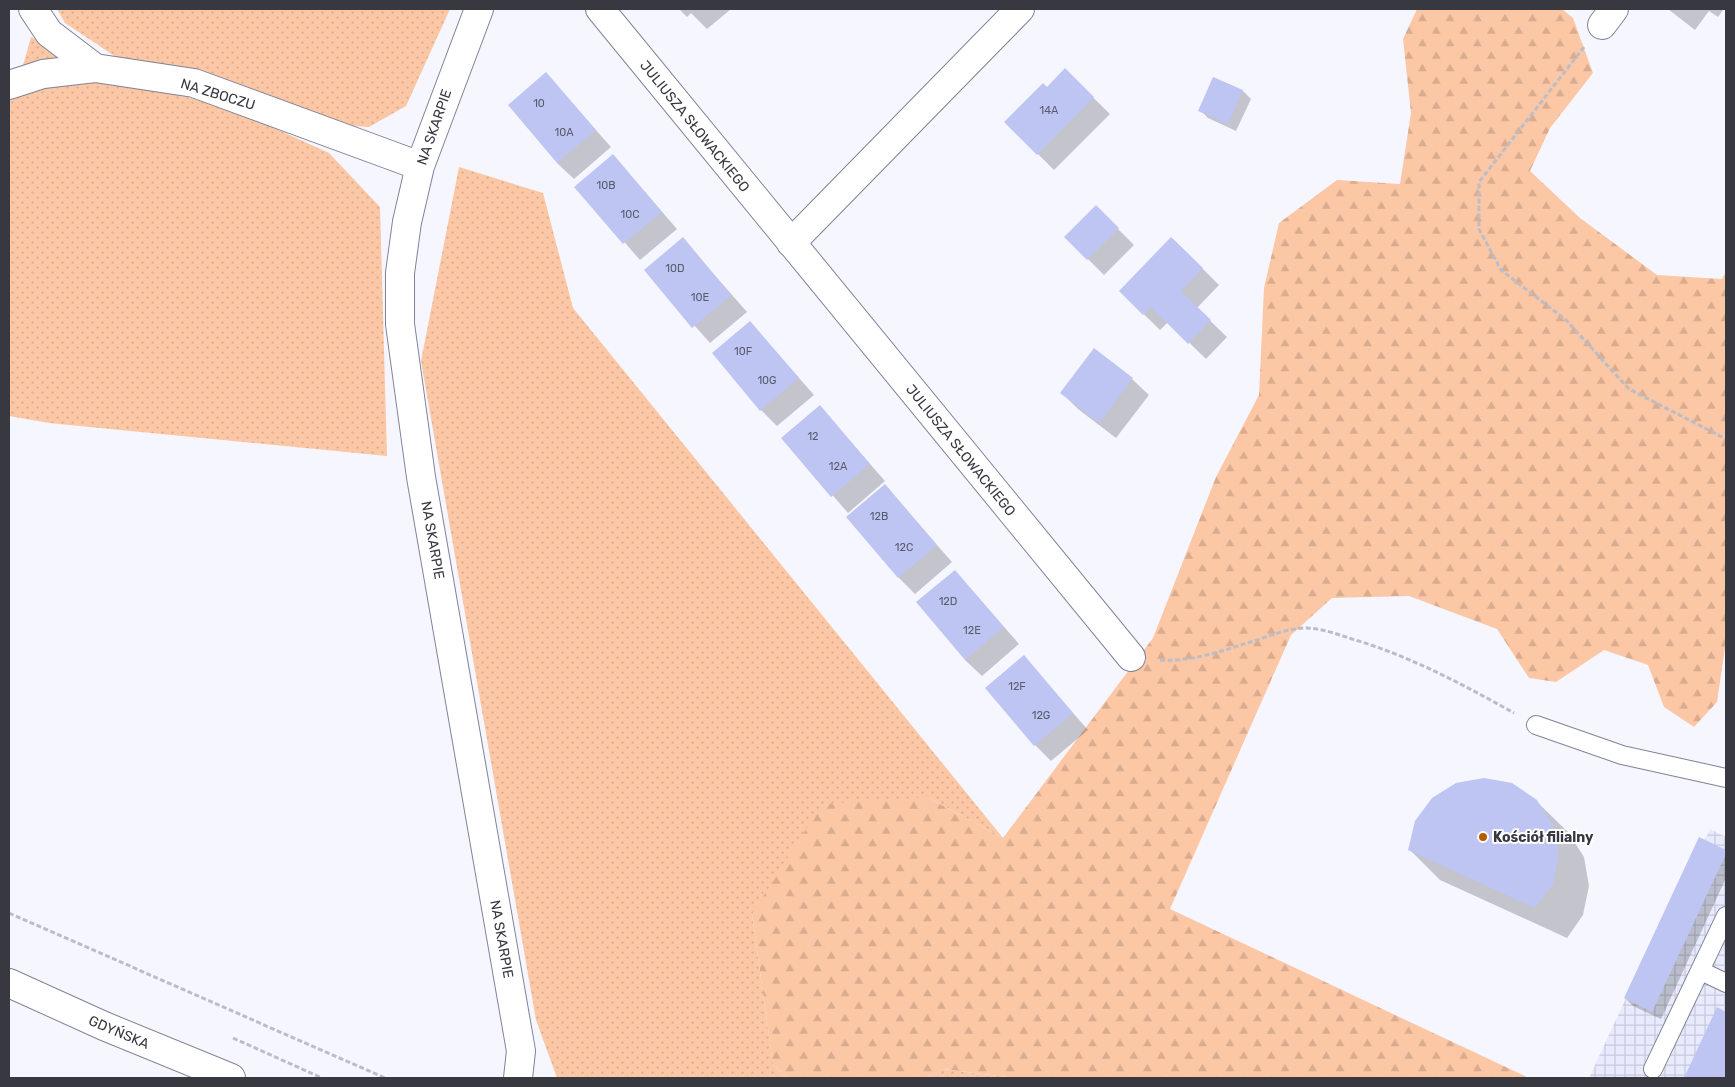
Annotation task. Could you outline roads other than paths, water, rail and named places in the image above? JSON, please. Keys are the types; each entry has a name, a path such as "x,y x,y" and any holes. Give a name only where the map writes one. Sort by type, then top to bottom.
{"street":[{"path":"32,9 50,33 95,68"},
{"name":"NA SKARPIE","path":"480,9 420,166 407,222 400,273 400,324 421,477 521,1050 518,1078"},
{"name":"JULIUSZA SŁOWACKIEGO","path":"600,9 1131,657"},
{"path":"791,243 1020,9"},
{"name":"NA ZBOCZU","path":"9,85 43,74 95,68 194,84 420,166"},
{"name":"GDYŃSKA","path":"9,983 104,1026 230,1078"}],"lane":[{"path":"1536,724 1622,755 1726,778"},
{"path":"1653,1068 1726,916"},
{"path":"1700,971 1726,983"}],"place":[{"name":"Kościół filialny","path":"1483,837"}]}
